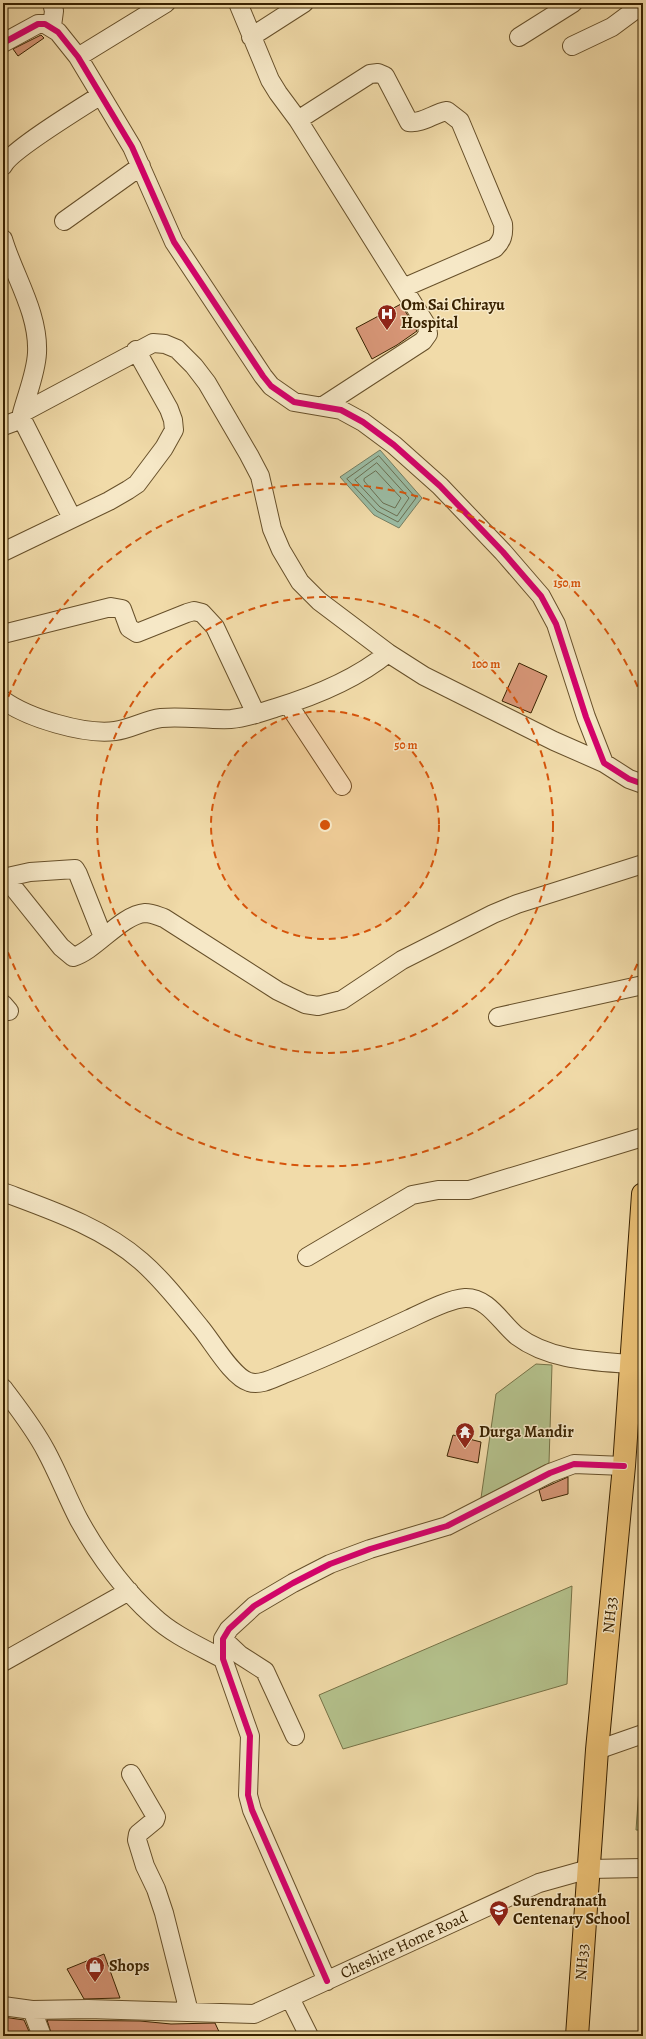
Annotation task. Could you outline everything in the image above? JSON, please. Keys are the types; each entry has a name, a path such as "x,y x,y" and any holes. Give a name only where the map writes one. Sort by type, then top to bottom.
{"main road":[{"name":"NH33","path":"577,2036 597,1750 624,1466 643,1194"}],"street":[{"path":"52,3 54,11 52,26"},
{"path":"78,57 166,3"},
{"path":"238,3 251,37 278,93 298,120 427,326 428,334 424,341 323,406"},
{"path":"251,37 304,3"},
{"path":"519,37 552,9 573,3"},
{"path":"572,46 612,27 643,4"},
{"path":"3,43 38,24 52,26 64,37 101,94 141,166 174,242 271,386 294,402 323,406 351,415 394,445 440,486 533,586 545,602 556,624 586,717 604,763"},
{"path":"298,120 370,74 378,73 385,76 409,122 416,123 439,112 447,111 460,121 503,224 504,233 501,242 495,248 403,288"},
{"path":"3,166 30,143 101,94"},
{"path":"64,221 141,166"},
{"path":"3,239 32,319 36,339 37,354 22,416 72,518"},
{"path":"3,426 136,350 153,343 165,344 177,350 194,366 207,383 253,462 267,500 272,529 290,566 300,582 319,601 388,653 438,684 604,763 629,779 643,784"},
{"path":"3,552 109,501 137,484 164,448 174,430 169,409 136,350"},
{"path":"3,634 111,607 122,609 129,628 137,633 187,613 194,611 202,613 215,626 256,714"},
{"path":"3,700 24,713 56,723 102,731 116,731 160,718 232,719 256,714 316,694 352,677 388,653"},
{"path":"288,704 342,786"},
{"path":"4,877 61,947 73,957 79,955 103,937 136,916 145,913 154,914 164,918 291,999 305,1004 324,1005 342,1000 402,960 493,914 517,904 643,864"},
{"path":"4,877 61,869 75,869 103,937"},
{"path":"498,1017 643,985"},
{"path":"307,1257 412,1195 438,1190 469,1190 643,1137"},
{"path":"3,1192 89,1226 130,1252 150,1270 200,1328 232,1369 242,1379 249,1383 257,1383 268,1380 313,1363 426,1312 464,1298 473,1299 484,1304 515,1334 530,1345 544,1352 566,1357 630,1364"},
{"path":"3,1388 37,1434 79,1520 105,1560 129,1591 153,1616 167,1627 223,1659"},
{"path":"327,1981 252,1810 248,1795 250,1736 223,1659 223,1639 229,1629 254,1606 293,1583 330,1564 370,1549 447,1526 550,1473 574,1464 624,1466"},
{"path":"3,1662 129,1591"},
{"path":"223,1639 240,1655 265,1672 295,1736"},
{"path":"597,1750 643,1734"},
{"path":"131,1774 156,1817 154,1822 138,1834 137,1840 145,1866 160,1899 188,2012"},
{"name":"Cheshire Home Road","path":"3,2006 32,2010 88,2009 254,2014 539,1883 589,1869 643,1868"},
{"path":"290,1998 309,2036"},
{"path":"32,2010 42,2036"}],"shaded area":[{"path":"536,1364 552,1365 549,1463 481,1498 496,1394"},
{"path":"572,1586 567,1684 343,1749 319,1695"},
{"path":"643,1733 643,1830 636,1830"}],"water":[{"path":"380,450 422,498 399,528 374,515 340,477"}],"building":[{"path":"41,35 44,38 18,56 13,49"},
{"path":"401,304 417,331 397,345 372,359 356,328"},
{"path":"519,663 547,676 531,713 502,701"},
{"name":"Durga Mandir","path":"453,1435 481,1442 478,1463 447,1456"},
{"path":"568,1477 568,1494 542,1501 539,1490"},
{"name":"Shops","path":"104,1954 120,1998 84,1999 67,1969"},
{"path":"3,2017 24,2020 31,2036 3,2036"},
{"path":"47,2020 140,2021 171,2024 215,2023 221,2036 52,2036"}],"cycle path":[{"path":"3,43 38,24 45,24 58,32 78,57 132,147 174,242 263,376 271,386 294,402 341,410 363,422 394,445 440,486 503,552 541,596 556,624 586,717 604,763 629,779 643,784"},
{"path":"327,1981 252,1810 248,1795 250,1736 223,1659 223,1639 229,1629 254,1606 293,1583 330,1564 370,1549 447,1526 550,1473 574,1464 624,1466"}],"place":[{"name":"Om Sai Chirayu Hospital","path":"387,331"},
{"name":"Durga Mandir","path":"465,1449"},
{"name":"Surendranath Centenary School","path":"499,1927"},
{"name":"Shops","path":"95,1983"}]}
